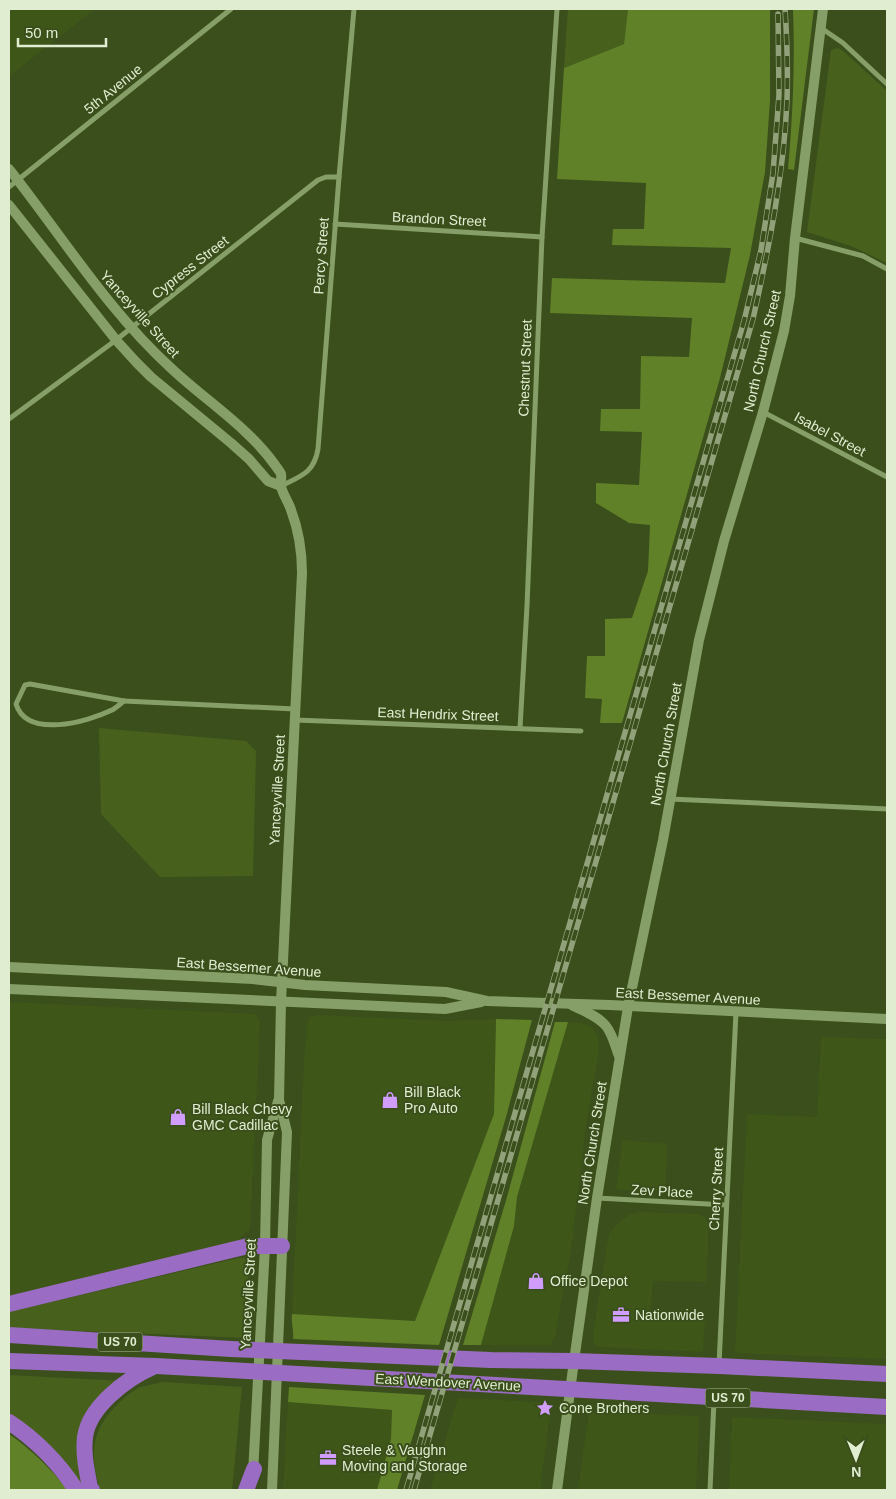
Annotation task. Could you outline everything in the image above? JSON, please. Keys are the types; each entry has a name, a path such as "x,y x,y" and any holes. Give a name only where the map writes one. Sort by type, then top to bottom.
{"highway":[{"path":"9,1304 248,1246 282,1246"},
{"name":"East Wendover Avenue","path":"9,1335 314,1353 491,1360 574,1360 887,1374"},
{"name":"East Wendover Avenue","path":"9,1361 156,1366 887,1407"},
{"path":"92,1490 90,1488 85,1458 85,1436 95,1412 117,1388 139,1373 156,1366"},
{"path":"9,1422 24,1432 47,1454 76,1490"},
{"path":"246,1490 254,1469"}],"main road":[{"name":"North Church Street","path":"557,1490 597,1198 628,1007 663,840 699,640 724,541 763,412 784,331 790,296 795,238 824,9"},
{"name":"Yanceyville Street","path":"9,169 86,274 150,348 172,370 255,440 281,474 281,486 297,525 302,555 300,639 281,1002 279,1100 287,1132 272,1490"},
{"path":"9,205 116,340 151,376 231,443 268,481 281,486"},
{"name":"East Bessemer Avenue","path":"9,967 253,979 305,985 446,992 487,1001 887,1019"},
{"name":"East Bessemer Avenue","path":"9,989 445,1009 487,1001"},
{"path":"569,1004 598,1019 605,1025 611,1034 620,1058"},
{"name":"Yanceyville Street","path":"252,1490 265,1246 267,1140 279,1100"}],"street":[{"name":"5th Avenue","path":"9,187 231,9"},
{"name":"Percy Street","path":"281,486 305,474 314,463 316,456 354,9"},
{"name":"Chestnut Street","path":"520,728 527,606 542,237 557,9"},
{"path":"821,28 843,43 887,84"},
{"name":"Cypress Street","path":"9,420 116,340 318,180 339,176"},
{"name":"Brandon Street","path":"335,224 542,237"},
{"path":"795,238 863,256 887,269"},
{"name":"Isabel Street","path":"763,412 887,477"},
{"name":"East Hendrix Street","path":"124,701 113,710 82,721 46,725 34,723 19,712 16,704 25,685 30,684 124,701 295,714 581,731"},
{"path":"670,799 887,809"},
{"name":"Cherry Street","path":"719,1366 736,1012"},
{"name":"Zev Place","path":"597,1198 726,1205"},
{"path":"710,1490 714,1397"}],"shaded area":[{"path":"9,9 95,9 9,76"},
{"path":"568,9 628,9 624,44 564,68"},
{"path":"628,9 770,9 770,101 765,172 750,255 720,378 622,723 600,723 602,699 585,698 587,656 605,656 605,619 632,618 648,571 650,525 629,523 596,503 596,483 639,485 642,432 600,431 601,409 640,409 641,356 689,357 692,318 550,313 552,278 725,283 731,248 612,245 613,229 644,229 646,183 557,179 564,68 624,44"},
{"path":"793,9 814,9 794,170 788,169 793,89"},
{"path":"838,48 887,91 887,263 851,246 807,232 831,50"},
{"path":"99,728 246,741 256,751 253,876 160,877 101,814"},
{"path":"9,1002 255,1014 260,1021 250,1229 237,1241 9,1297"},
{"path":"319,1015 446,1021 496,1019 494,1114 415,1321 292,1314 305,1044 308,1020 310,1017"},
{"path":"496,1019 532,1020 506,1117 439,1345 293,1339 292,1314 415,1321 494,1114"},
{"path":"555,1022 568,1022 517,1197 514,1226 481,1345 463,1345 507,1197"},
{"path":"568,1022 582,1023 592,1027 598,1038 599,1047 586,1125 571,1251 555,1335 551,1345 481,1345 514,1226 517,1197"},
{"path":"821,1037 887,1039 887,1359 735,1353 747,1114 817,1117"},
{"path":"623,1140 667,1144 665,1191 618,1190 616,1187"},
{"path":"638,1212 698,1214 709,1223 706,1282 653,1281 650,1314 705,1317 703,1352 598,1347 594,1344 593,1333 609,1234 619,1222 629,1215"},
{"path":"238,1258 249,1258 247,1338 9,1328 9,1312"},
{"path":"9,1375 123,1381 94,1406 83,1484 80,1485 9,1416"},
{"path":"163,1382 242,1387 232,1490 100,1490 94,1454 95,1443 102,1423 126,1396 141,1387"},
{"path":"289,1387 425,1395 397,1490 377,1490 391,1439 392,1410 288,1402"},
{"path":"458,1398 540,1402 547,1407 550,1415 540,1490 430,1490"},
{"path":"288,1402 392,1410 391,1439 377,1490 283,1490"},
{"path":"591,1412 699,1416 696,1490 578,1490 588,1417"},
{"path":"732,1417 887,1424 887,1490 729,1490"},
{"path":"9,1434 40,1460 68,1490 9,1490"}],"railway":[{"path":"414,1490 753,319 770,238 783,155 787,89 785,9"},
{"path":"406,1490 744,321 761,250 773,173 779,95 778,14"}],"place":[{"name":"Bill Black Pro Auto","path":"390,1100"},
{"name":"Bill Black Chevy GMC Cadillac","path":"178,1117"},
{"name":"Office Depot","path":"536,1281"},
{"name":"Nationwide","path":"621,1315"},
{"name":"Cone Brothers","path":"545,1408"},
{"name":"Steele & Vaughn Moving and Storage","path":"328,1458"}]}
